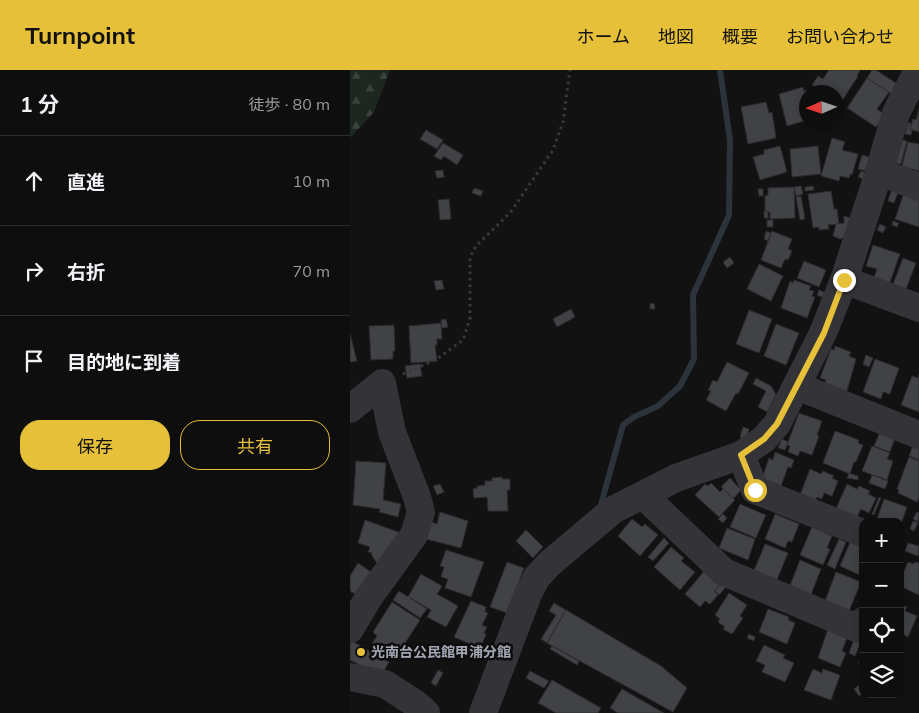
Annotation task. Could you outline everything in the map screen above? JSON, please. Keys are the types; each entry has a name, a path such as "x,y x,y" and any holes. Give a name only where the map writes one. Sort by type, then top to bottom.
{"street":[{"path":"483,713 528,594 537,577 549,564 613,510 644,496 676,478 741,455 764,439 777,424 824,333 844,280 896,113 911,74"},
{"path":"879,172 919,187"},
{"path":"844,280 919,308"},
{"path":"350,408 382,383 392,432 421,512 414,535 369,597 350,629"},
{"path":"797,386 919,435"},
{"path":"741,455 755,490 859,531"},
{"path":"644,496 724,572 859,629"},
{"path":"350,677 385,684 416,704 426,713"}],"path":[{"path":"382,383 437,359 463,340 470,319 470,257 476,246 510,213 553,150 563,122 570,70"}],"green space":[{"path":"350,70 390,70 374,112 350,138"}],"building":[{"path":"829,70 860,70 844,98 844,85 812,85 818,76 823,79"},
{"path":"872,70 876,70 899,85 893,95 867,78"},
{"path":"867,78 889,92 877,109 885,115 876,127 847,108"},
{"path":"799,88 799,122 787,126 779,94"},
{"path":"766,102 769,113 772,112 776,138 748,144 741,107"},
{"path":"919,108 919,132 910,129 913,119 916,120"},
{"path":"908,123 911,123 911,135 905,134"},
{"path":"426,130 443,140 437,149 420,139"},
{"path":"832,138 845,142 842,150 858,154 852,175 850,174 849,178 840,176 839,181 821,176"},
{"path":"902,140 907,141 901,164 896,163"},
{"path":"908,142 919,144 919,171 902,166"},
{"path":"443,143 463,155 457,165 444,156 441,160 434,156"},
{"path":"780,146 787,172 760,180 753,157 764,154 764,150"},
{"path":"818,146 821,174 792,177 790,149"},
{"path":"862,155 870,157 866,171 858,169"},
{"path":"443,170 444,177 437,178 435,171"},
{"path":"861,171 865,173 863,179 858,177"},
{"path":"801,186 803,194 796,196 794,187"},
{"path":"813,186 814,190 805,191 805,187"},
{"path":"794,187 795,218 770,219 770,212 765,212 765,196 768,195 768,188"},
{"path":"474,188 483,191 481,196 472,193"},
{"path":"892,188 899,190 894,203 888,201"},
{"path":"758,189 763,189 763,196 759,196"},
{"path":"831,191 834,209 837,209 839,224 828,225 829,229 819,230 819,227 813,228 808,194"},
{"path":"904,193 919,199 919,227 895,219"},
{"path":"801,196 805,219 800,220 796,197"},
{"path":"449,199 451,219 440,220 438,200"},
{"path":"764,211 768,212 768,218 764,218"},
{"path":"844,216 853,219 845,237 840,239 833,236 836,224 844,223"},
{"path":"767,220 773,220 773,227 767,227"},
{"path":"893,221 899,223 897,227 892,225"},
{"path":"880,224 886,227 883,233 877,230"},
{"path":"766,231 771,233 768,241 764,239"},
{"path":"772,231 792,239 788,249 792,251 788,260 785,259 781,268 761,260"},
{"path":"873,245 900,254 889,285 873,280 877,269 866,266"},
{"path":"730,257 734,263 727,268 723,262"},
{"path":"903,258 916,263 906,289 893,284"},
{"path":"804,261 826,270 819,287 797,278"},
{"path":"759,264 783,276 771,301 747,289"},
{"path":"442,280 444,289 436,290 434,281"},
{"path":"794,280 811,286 809,290 814,291 812,296 815,297 807,318 781,308 790,281 793,283"},
{"path":"819,290 826,293 824,298 817,295"},
{"path":"654,303 655,309 650,309 650,304"},
{"path":"571,309 575,317 557,327 553,319"},
{"path":"749,310 772,319 759,353 736,344"},
{"path":"446,319 448,327 442,328 441,320"},
{"path":"441,323 442,339 437,339 437,345 435,345 437,361 411,363 409,326"},
{"path":"776,324 799,333 786,365 764,356"},
{"path":"394,325 395,351 393,351 393,359 371,360 369,326"},
{"path":"350,334 357,361 350,362"},
{"path":"835,346 851,352 849,356 856,359 847,391 824,384 826,380 820,378 831,349 834,350"},
{"path":"866,355 873,358 869,367 863,364"},
{"path":"875,359 899,368 890,394 883,392 881,399 863,392"},
{"path":"727,362 749,373 726,411 706,400 711,391 708,390 713,380 717,382"},
{"path":"420,364 422,376 407,378 405,366"},
{"path":"919,375 919,412 901,405 912,376 918,378"},
{"path":"756,378 771,386 776,395 767,412 758,407 766,391 753,384"},
{"path":"799,413 822,421 812,455 800,451 798,456 788,452 790,446 787,445"},
{"path":"743,427 749,429 746,439 740,437"},
{"path":"835,431 859,440 858,443 863,445 850,474 823,463"},
{"path":"880,432 895,438 890,452 874,446"},
{"path":"782,439 788,442 785,450 778,448"},
{"path":"913,445 919,447 919,460 909,456"},
{"path":"872,446 890,453 887,459 893,461 887,480 862,471"},
{"path":"775,452 794,460 791,468 788,467 781,486 764,479 765,477 763,476 769,458 773,460"},
{"path":"909,457 919,461 919,497 917,502 898,493 899,490 897,489"},
{"path":"356,461 386,463 383,500 401,504 398,517 379,512 380,509 353,505"},
{"path":"810,469 821,474 823,471 834,476 832,478 838,481 832,496 824,493 822,499 817,497 815,501 800,495"},
{"path":"849,473 858,476 858,480 847,478"},
{"path":"872,475 888,481 885,489 869,483"},
{"path":"502,477 502,479 510,479 510,490 507,490 508,511 488,511 487,497 474,498 473,489 477,488 477,486 485,485 485,481 492,481 492,478"},
{"path":"730,478 741,490 733,499 721,487"},
{"path":"711,483 720,492 723,489 735,500 719,517 695,495 705,484 708,486"},
{"path":"440,484 444,492 437,495 433,486"},
{"path":"847,484 857,489 859,486 870,491 868,494 876,498 869,513 861,509 857,517 835,511"},
{"path":"879,497 881,498 874,515 872,514"},
{"path":"884,499 907,507 903,518 877,518"},
{"path":"740,504 766,515 756,538 730,527"},
{"path":"440,512 468,521 461,548 426,539 431,522 437,524"},
{"path":"917,512 919,513 918,522 913,519"},
{"path":"723,514 727,518 723,523 718,519"},
{"path":"775,514 799,524 792,542 788,541 785,548 765,539"},
{"path":"632,519 642,527 645,524 658,535 640,556 618,536"},
{"path":"365,520 401,533 380,568 372,553 368,552 370,547 358,543"},
{"path":"913,521 918,523 914,531 910,529"},
{"path":"812,527 832,536 827,548 830,549 823,565 800,555"},
{"path":"727,528 755,539 748,560 719,548"},
{"path":"526,530 543,547 533,558 516,541"},
{"path":"664,538 669,543 653,561 648,557"},
{"path":"839,539 846,542 835,569 827,565"},
{"path":"851,540 859,543 859,575 840,566"},
{"path":"908,543 919,546 918,556 905,551"},
{"path":"765,544 788,553 776,582 753,573"},
{"path":"671,547 684,558 681,561 695,572 680,590 654,567"},
{"path":"446,550 484,562 471,597 445,588 448,579 441,577 444,567 440,566"},
{"path":"800,560 821,569 810,597 789,588"},
{"path":"507,562 524,568 507,613 490,607"},
{"path":"908,562 919,563 919,595 904,588 904,571"},
{"path":"358,563 371,572 364,599 350,591 350,576"},
{"path":"705,570 721,584 714,591 718,595 710,604 705,601 700,607 685,594"},
{"path":"836,572 859,581 859,587 849,611 825,601"},
{"path":"421,574 442,586 437,594 458,606 446,627 427,617 431,610 410,598 427,609 420,618 393,600 399,591 408,597"},
{"path":"721,583 726,587 719,595 715,591"},
{"path":"729,593 747,605 740,616 743,618 732,634 723,629 725,627 718,622 720,619 715,615"},
{"path":"471,601 486,607 485,612 488,613 482,625 487,627 484,633 486,634 482,644 479,643 477,647 454,637"},
{"path":"392,602 420,620 394,660 371,645 377,636 373,632"},
{"path":"554,603 566,610 547,643 541,639 556,615 549,611"},
{"path":"904,606 907,607 905,611 917,616 908,637 904,635"},
{"path":"768,609 789,617 788,620 795,623 787,644 759,632"},
{"path":"566,610 661,666 687,688 673,712 547,643"},
{"path":"828,629 847,638 842,651 846,653 840,667 818,658"},
{"path":"749,634 755,637 754,641 747,638"},
{"path":"854,639 859,641 855,656 849,653"},
{"name":"光南台公民館甲浦分館","path":"352,641 389,662 381,676 350,660 350,644"},
{"path":"764,645 785,655 783,658 794,663 785,682 762,672 765,665 756,661"},
{"path":"552,646 579,661 577,665 550,649"},
{"path":"813,669 822,673 823,669 840,675 831,700 804,690"},
{"path":"438,670 443,673 436,686 431,683"},
{"path":"530,671 549,681 544,688 526,678"},
{"path":"552,680 601,708 598,713 556,713 538,703"},
{"path":"859,685 859,696 854,689"},
{"path":"622,689 664,713 618,713 610,708"}],"waterway":[{"path":"600,508 623,425 634,417 658,406 680,386 694,359 693,295 729,215 730,140 720,70"}],"place":[{"name":"光南台公民館甲浦分館","path":"361,652"}],"route":[{"path":"755,490 741,455 764,439 777,424 824,333 844,280"}]}
